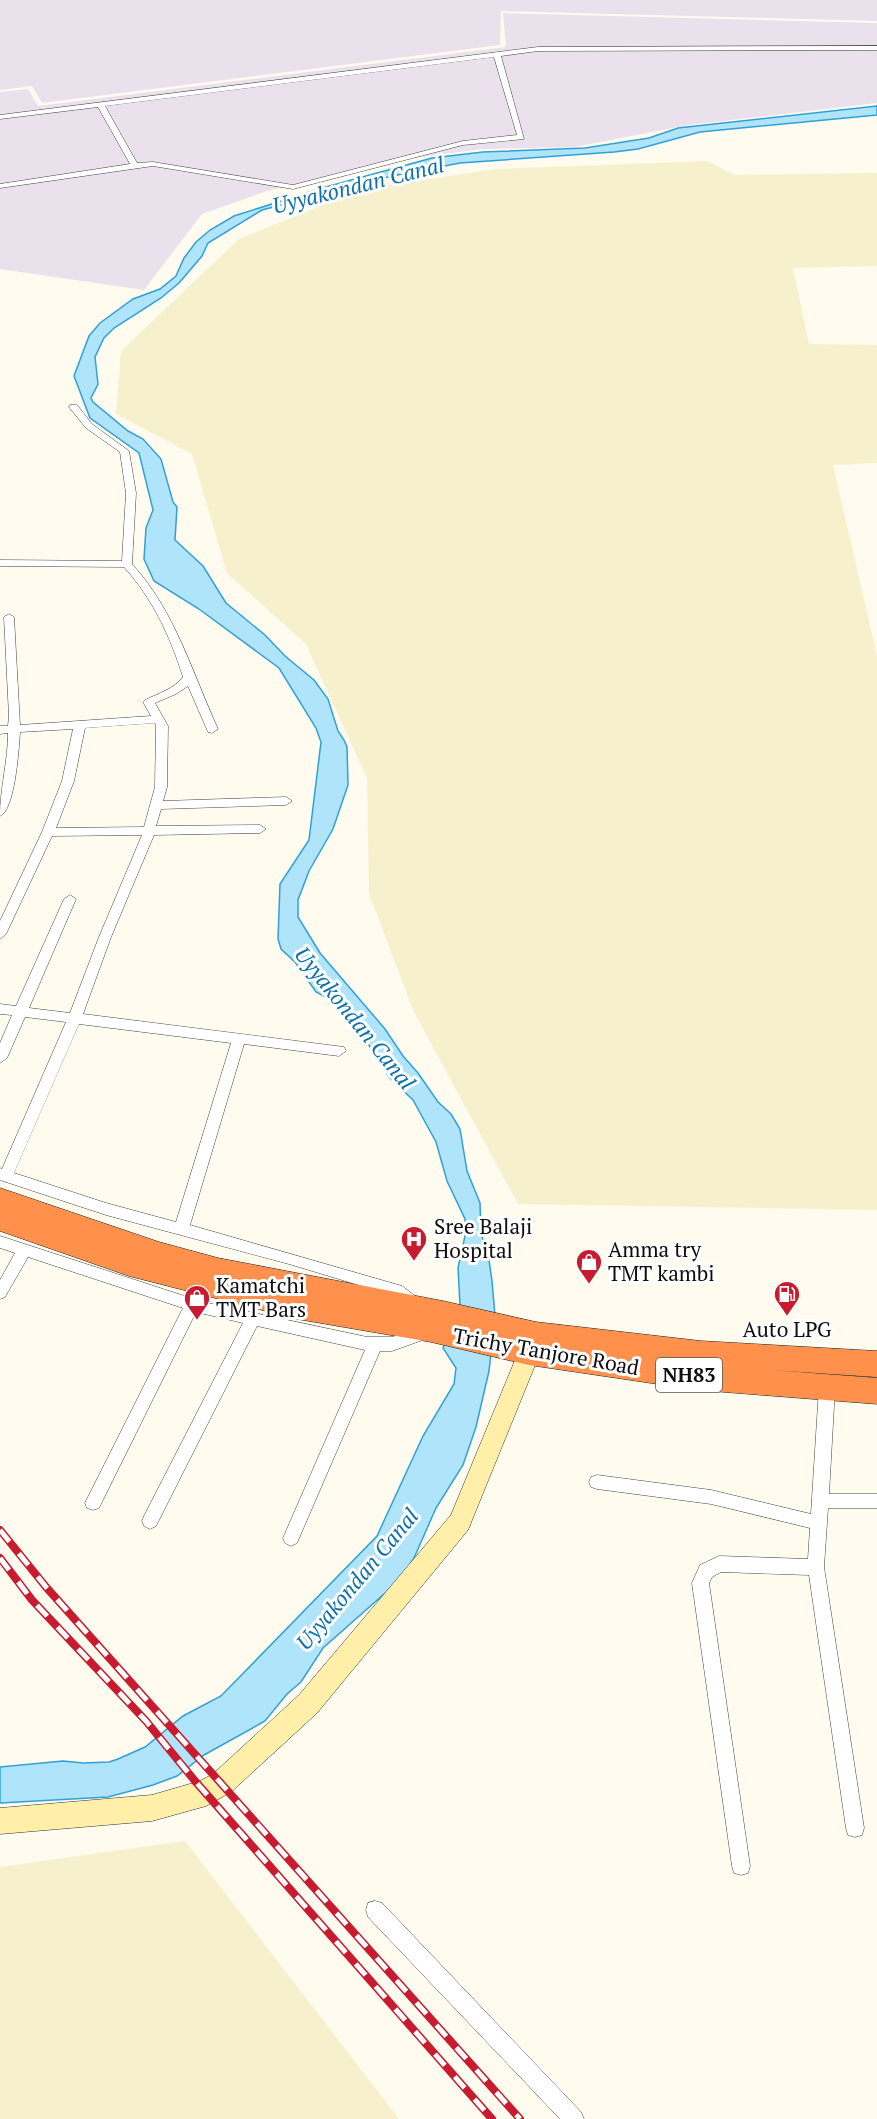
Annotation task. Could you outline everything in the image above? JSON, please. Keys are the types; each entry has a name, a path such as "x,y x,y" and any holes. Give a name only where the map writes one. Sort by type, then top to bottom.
{"highway":[{"name":"NH83","path":"2,1183 159,1253 218,1269 378,1323"},
{"name":"NH83","path":"0,1220 129,1264 297,1307 378,1323 434,1321"},
{"name":"Trichy Tanjore Road","path":"434,1321 514,1343 698,1377 877,1391"},
{"name":"Trichy Tanjore Road","path":"514,1343 624,1345 877,1364"}],"street":[{"path":"0,117 538,49 877,48"},
{"path":"0,186 153,164 292,187 463,143 521,137 497,54"},
{"path":"101,105 116,136 135,166"},
{"path":"74,407 89,426 124,451 131,480 132,501 127,564"},
{"path":"0,563 127,564 142,579 161,608 212,729"},
{"path":"0,812 6,796 14,729 9,617"},
{"path":"189,677 182,686 149,702 162,726 161,787 149,832 105,937 74,1020 2,1183 106,1209 397,1290 434,1321"},
{"path":"0,730 158,719"},
{"path":"0,934 48,832 68,782 80,723"},
{"path":"156,805 285,801"},
{"path":"48,832 260,829"},
{"path":"0,1058 70,899"},
{"path":"0,1010 339,1051"},
{"path":"181,1230 239,1040"},
{"path":"0,1242 192,1304 253,1319 378,1323 291,1538"},
{"path":"0,1293 25,1250"},
{"path":"93,1503 192,1304"},
{"path":"150,1521 253,1319"},
{"path":"0,1821 152,1808 206,1793 222,1783 308,1704 460,1522 514,1343"},
{"path":"827,1388 816,1567 855,1828"},
{"path":"597,1482 711,1497 819,1523"},
{"path":"820,1501 877,1501"},
{"path":"741,1866 700,1583 706,1571 719,1564 816,1567"},
{"path":"375,1910 574,2119"}],"shaded area":[{"path":"0,0 877,0 877,21 501,11 500,45 42,103 32,86 0,90"},
{"path":"503,13 877,23 877,103 689,125 575,147 483,149 412,158 267,191 202,214 144,290 0,269 0,92 28,89 38,106 506,47"},
{"path":"707,161 735,175 877,173 877,266 793,268 809,344 877,345 877,463 833,465 877,656 877,1210 518,1204 414,1012 369,894 367,778 306,644 227,573 192,454 116,414 121,351 239,239 363,189 496,169"},
{"path":"185,1841 399,2119 0,2119 0,1867"}],"water":[{"name":"Uyyakondan Canal","path":"877,106 877,115 700,132 638,149 460,163 392,176 262,210 208,243 202,256 179,283 161,298 114,328 104,338 95,357 98,384 91,398 128,431 143,439 161,459 173,502 177,507 175,540 203,566 226,603 314,680 328,699 338,731 347,747 348,785 333,829 309,871 298,900 298,917 320,953 385,1029 438,1102 451,1114 460,1129 467,1171 480,1203 481,1234 488,1253 495,1316 489,1371 476,1427 463,1465 436,1508 414,1558 401,1579 323,1648 301,1682 287,1694 265,1721 204,1755 177,1776 153,1785 108,1797 0,1803 0,1767 63,1761 109,1762 145,1747 183,1716 221,1696 377,1536 423,1436 454,1384 456,1368 443,1348 460,1305 458,1268 465,1236 465,1219 447,1181 436,1142 413,1100 389,1077 360,1031 330,999 316,992 295,962 281,949 278,939 280,884 309,840 321,742 316,728 279,668 199,609 154,581 144,559 146,528 153,510 139,453 90,418 74,376 89,336 100,323 133,299 160,289 176,276 184,258 196,242 210,230 234,216 322,188 432,158 483,152 585,148 649,138 678,128"}],"railway":[{"path":"0,1530 46,1587 520,2119"},
{"path":"0,1558 32,1600 146,1721 195,1781 492,2119"}],"place":[{"name":"Sree Balaji Hospital","path":"414,1262"},
{"name":"Amma try TMT kambi","path":"589,1285"},
{"name":"Auto LPG","path":"787,1317"},
{"name":"Kamatchi TMT Bars","path":"197,1321"}]}
